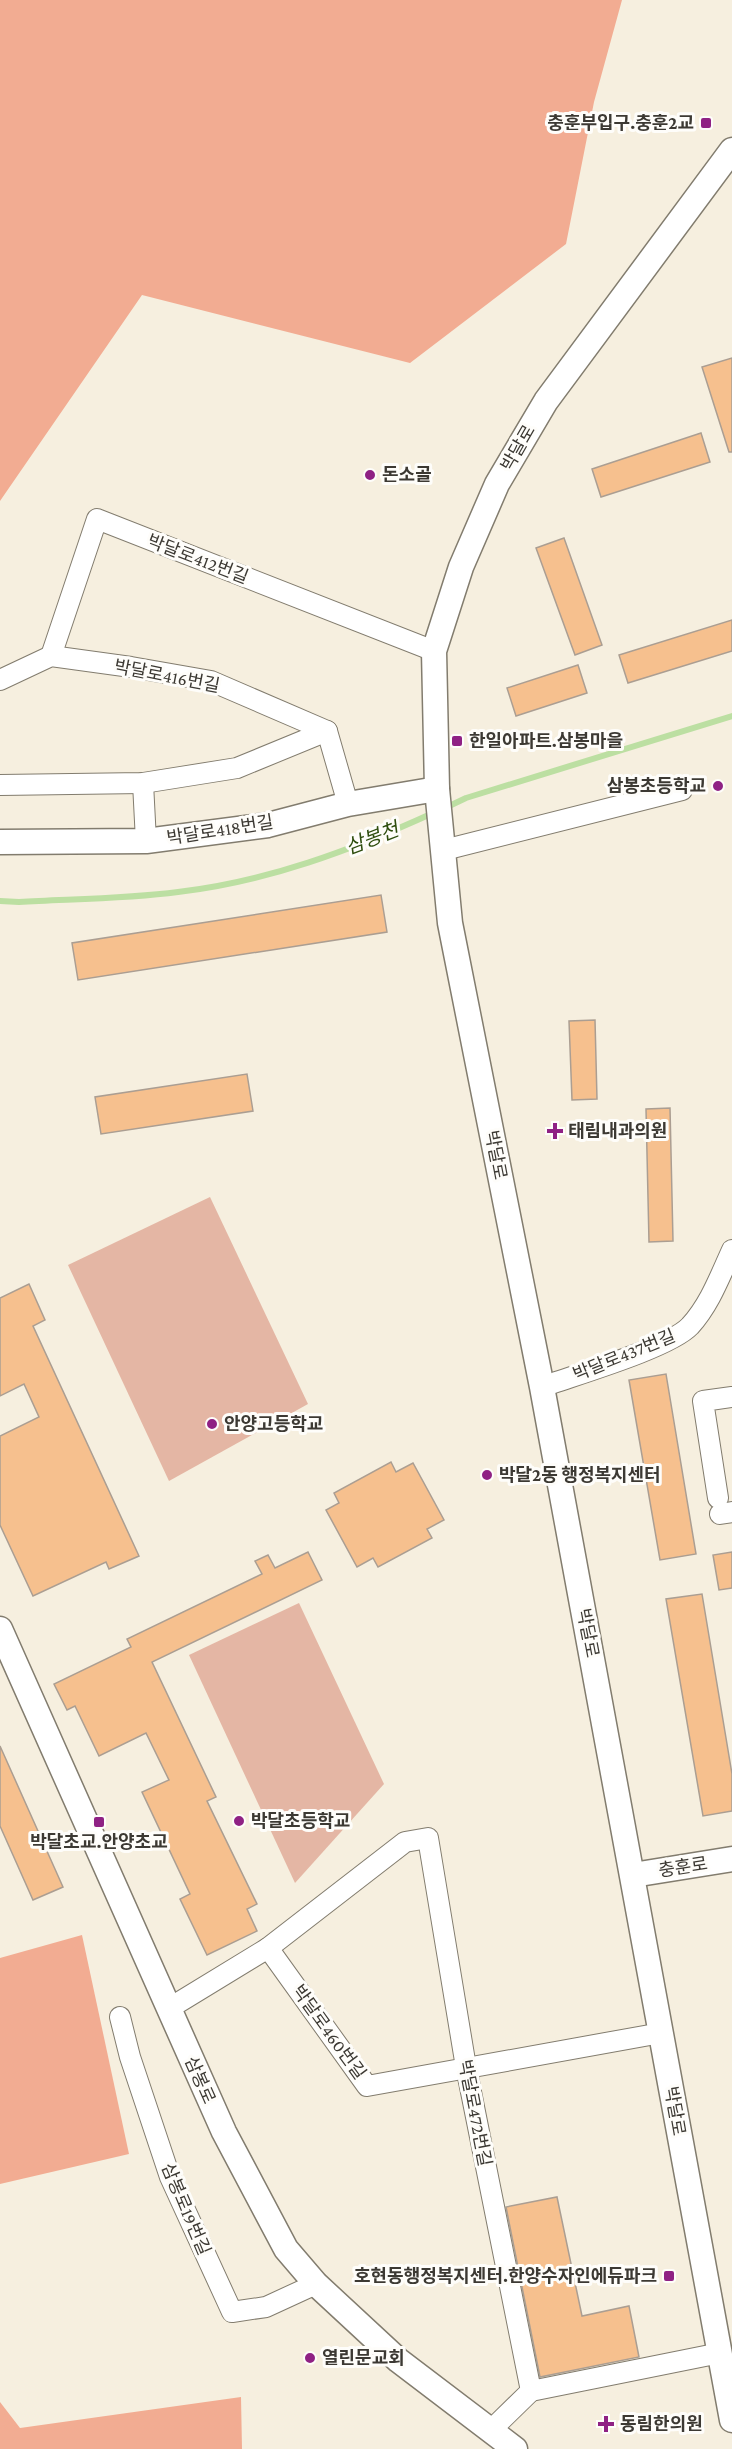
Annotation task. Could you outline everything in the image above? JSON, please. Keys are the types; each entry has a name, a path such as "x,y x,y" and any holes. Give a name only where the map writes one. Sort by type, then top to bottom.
{"street":[{"name":"박달로","path":"732,150 546,401 493,494 461,567 434,651 437,794 450,923 542,1387 732,2420"},
{"name":"박달로412번길","path":"51,656 97,519 434,651"},
{"path":"0,680 51,656"},
{"name":"박달로416번길","path":"51,656 211,681 327,731"},
{"path":"0,785 143,783 237,768 327,731 348,804"},
{"path":"143,783 146,842"},
{"path":"444,848 682,790"},
{"name":"박달로418번길","path":"0,842 146,842 268,825 348,804 437,794"},
{"name":"박달로437번길","path":"542,1387 659,1344 688,1328 707,1305 732,1250"},
{"path":"723,1508 703,1401 732,1397"},
{"name":"삼봉로","path":"0,1629 224,2132 286,2248 316,2284 398,2360 515,2449"},
{"name":"박달로472번길","path":"268,1948 405,1842 428,1838 466,2067 531,2391"},
{"name":"충훈로","path":"633,1875 732,1859"},
{"path":"168,2009 268,1948"},
{"name":"박달로460번길","path":"268,1948 367,2086 661,2033"},
{"name":"삼봉로19번길","path":"120,2017 130,2057 170,2177 232,2312 266,2307 316,2284"},
{"path":"490,2431 531,2391 720,2353"}],"shaded area":[{"path":"0,0 622,0 594,102 566,244 410,363 142,295 0,501"},
{"path":"210,1197 308,1404 169,1481 68,1265"},
{"path":"299,1603 384,1784 295,1883 189,1655"},
{"path":"82,1935 129,2154 0,2184 0,1958"},
{"path":"241,2397 242,2449 0,2449 0,2402 20,2428"}],"building":[{"path":"732,358 732,452 729,452 702,367"},
{"path":"701,433 710,462 601,497 592,469"},
{"path":"564,538 602,645 575,655 536,548"},
{"path":"732,620 732,651 628,683 619,655"},
{"path":"578,665 587,693 516,716 507,688"},
{"path":"381,895 387,932 78,980 72,943"},
{"path":"595,1020 597,1099 572,1100 569,1021"},
{"path":"247,1074 253,1111 101,1134 95,1097"},
{"path":"670,1108 673,1241 649,1242 646,1109"},
{"path":"29,1284 45,1320 33,1326 139,1556 109,1569 106,1562 33,1596 0,1525 0,1436 39,1417 24,1384 0,1396 0,1298"},
{"path":"666,1374 696,1554 660,1560 629,1380"},
{"path":"391,1462 396,1472 413,1463 444,1520 427,1529 432,1538 378,1567 373,1558 357,1567 326,1510 339,1503 334,1493"},
{"path":"308,1552 322,1580 152,1662 216,1797 207,1801 257,1904 247,1909 257,1931 207,1955 180,1899 190,1894 142,1792 169,1780 146,1733 99,1756 75,1706 67,1710 54,1684 131,1647 127,1639 262,1574 255,1561 268,1555 275,1568"},
{"path":"732,1552 732,1588 719,1590 713,1555"},
{"path":"702,1594 732,1774 732,1811 703,1816 666,1599"},
{"path":"0,1746 63,1887 33,1900 0,1826"},
{"path":"557,2197 582,2316 629,2306 639,2357 540,2377 506,2207"}],"waterway":[{"name":"삼봉천","path":"445,808 466,798 732,716"},
{"name":"삼봉천","path":"0,901 138,896 244,881 340,852 433,813"}],"place":[{"name":"충훈부입구.충훈2교","path":"706,123"},
{"name":"돈소골","path":"370,475"},
{"name":"한일아파트.삼봉마을","path":"457,741"},
{"name":"삼봉초등학교","path":"718,786"},
{"name":"태림내과의원","path":"555,1131"},
{"name":"안양고등학교","path":"212,1424"},
{"name":"박달2동 행정복지센터","path":"487,1475"},
{"name":"박달초등학교","path":"239,1821"},
{"name":"박달초교.안양초교","path":"99,1822"},
{"name":"호현동행정복지센터.한양수자인에듀파크","path":"669,2276"},
{"name":"열린문교회","path":"310,2358"},
{"name":"동림한의원","path":"606,2424"}]}
